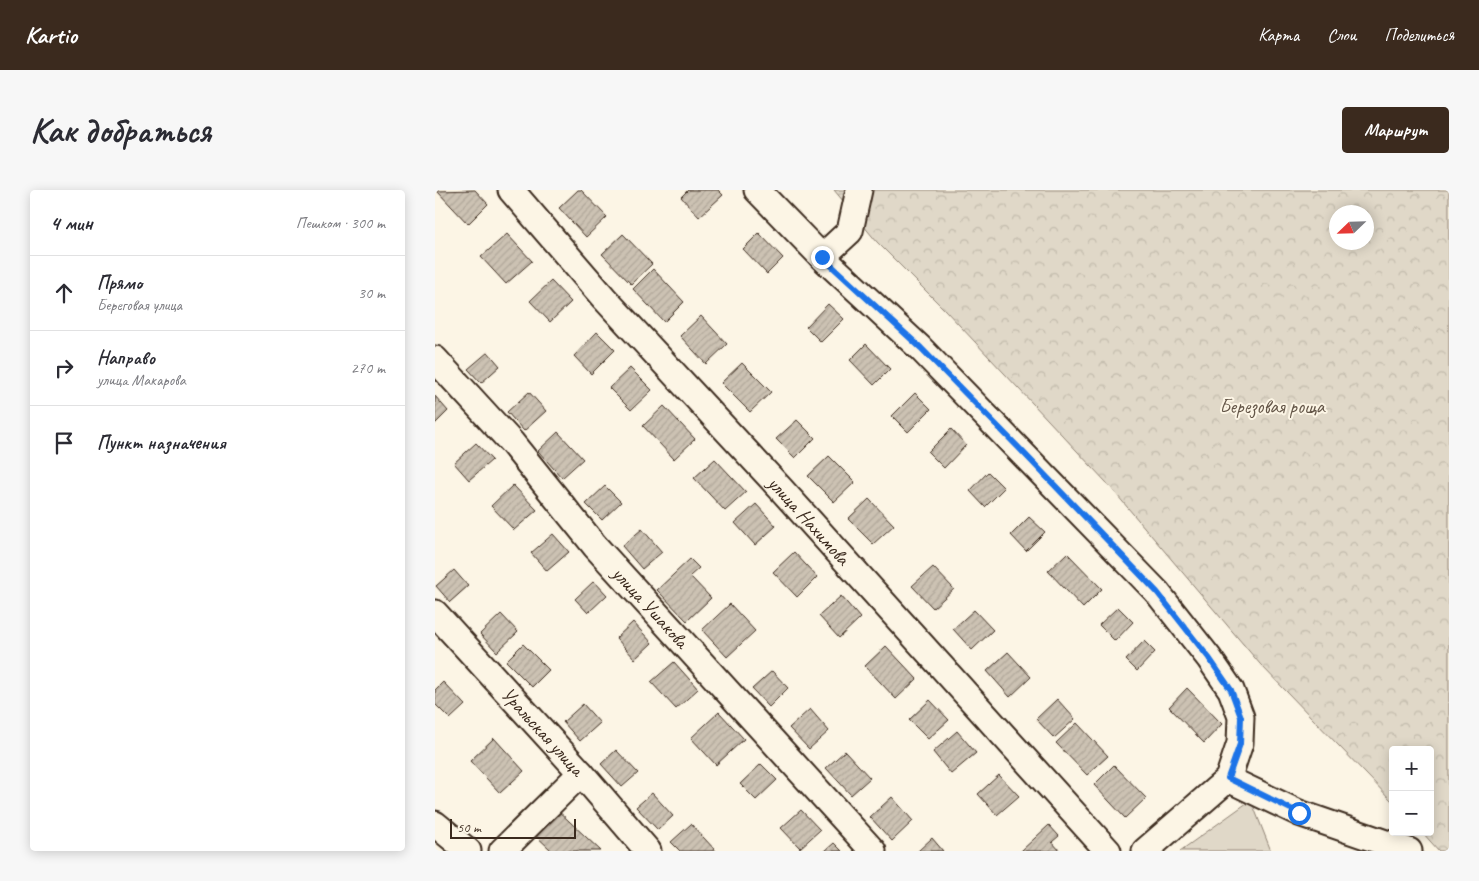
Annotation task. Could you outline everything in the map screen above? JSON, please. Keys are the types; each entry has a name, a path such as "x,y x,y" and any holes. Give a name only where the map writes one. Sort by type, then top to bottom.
{"street":[{"name":"улица Нахимова","path":"511,190 605,298 787,495 1108,851"},
{"path":"757,190 822,257 921,348 1157,592 1209,658 1231,690 1241,717 1240,744 1228,778 1157,847"},
{"path":"822,257 850,231 859,190"},
{"name":"улица Ушакова","path":"435,359 512,444 595,546 873,851"},
{"name":"Уральская улица","path":"435,613 581,773 648,851"},
{"path":"502,851 581,773"},
{"path":"1228,778 1299,813 1409,851"},
{"path":"435,824 469,851"}],"green space":[{"name":"Березовая роща","path":"834,190 1449,190 1449,851 1439,851 1426,836 1434,836 1434,746 1389,746 1389,798 1260,664 1106,482 946,311 877,242"},
{"path":"1251,800 1271,851 1180,851"}],"building":[{"path":"475,190 488,204 468,224 437,191"},
{"path":"578,190 581,190 607,217 586,237 559,208"},
{"path":"688,190 718,190 723,195 699,217 681,197"},
{"path":"759,233 783,258 767,274 743,249"},
{"path":"507,234 532,261 506,284 481,257"},
{"path":"623,234 652,264 631,284 602,254"},
{"path":"653,269 684,302 664,322 633,289"},
{"path":"551,281 571,302 550,322 530,301"},
{"path":"828,304 844,319 821,342 806,327"},
{"path":"701,316 727,344 706,364 680,336"},
{"path":"597,332 615,350 591,374 574,356"},
{"path":"866,344 890,369 874,385 850,360"},
{"path":"488,352 500,366 481,383 468,369"},
{"path":"742,363 771,392 750,412 721,383"},
{"path":"630,368 652,390 631,410 609,388"},
{"path":"529,392 546,411 524,431 507,412"},
{"path":"915,393 931,409 908,432 892,416"},
{"path":"435,396 448,411 435,424"},
{"path":"664,406 695,439 674,459 643,426"},
{"path":"797,420 815,438 795,458 776,439"},
{"path":"951,429 966,445 944,468 928,452"},
{"path":"558,432 583,459 562,478 538,451"},
{"path":"476,443 492,460 469,480 454,463"},
{"path":"829,456 855,482 834,502 808,476"},
{"path":"715,459 746,492 725,511 694,478"},
{"path":"988,472 1004,488 985,507 970,491"},
{"path":"513,485 537,510 514,530 491,506"},
{"path":"605,486 621,502 602,520 586,504"},
{"path":"869,499 894,525 873,544 848,519"},
{"path":"756,504 776,526 755,545 735,523"},
{"path":"1029,517 1045,532 1026,551 1011,535"},
{"path":"642,529 662,552 642,569 622,546"},
{"path":"553,534 569,552 547,571 531,553"},
{"path":"794,552 817,577 797,597 773,572"},
{"path":"1067,553 1102,589 1083,608 1048,571"},
{"path":"690,559 699,568 690,576 711,598 687,621 657,590"},
{"path":"933,567 954,589 933,608 912,586"},
{"path":"454,570 468,586 450,602 436,586"},
{"path":"594,581 607,595 588,613 575,599"},
{"path":"841,596 860,618 839,638 819,616"},
{"path":"730,604 755,631 727,657 702,630"},
{"path":"1118,607 1133,622 1115,641 1099,625"},
{"path":"974,610 993,630 972,650 953,629"},
{"path":"501,614 518,632 497,652 480,634"},
{"path":"633,622 652,643 635,659 616,638"},
{"path":"1144,641 1155,652 1137,671 1126,660"},
{"path":"523,644 549,670 532,687 506,661"},
{"path":"886,646 917,679 896,699 865,666"},
{"path":"1008,652 1031,677 1010,697 987,671"},
{"path":"674,662 698,689 676,709 651,682"},
{"path":"772,671 788,688 769,707 752,689"},
{"path":"443,682 465,705 450,719 435,704 435,690"},
{"path":"1187,688 1222,724 1204,743 1169,707"},
{"path":"1057,699 1075,719 1054,738 1036,719"},
{"path":"930,700 949,720 928,739 909,720"},
{"path":"583,704 600,723 580,741 563,722"},
{"path":"810,709 829,731 809,749 789,728"},
{"path":"719,712 744,739 716,765 691,738"},
{"path":"1077,723 1108,756 1087,775 1056,743"},
{"path":"957,731 976,753 951,774 933,752"},
{"path":"494,738 524,771 500,793 470,761"},
{"path":"616,750 638,773 622,787 601,764"},
{"path":"845,751 870,778 851,795 826,768"},
{"path":"761,764 777,780 756,800 740,784"},
{"path":"1114,765 1146,798 1125,818 1094,785"},
{"path":"999,775 1019,796 997,815 978,794"},
{"path":"652,793 673,816 658,830 636,807"},
{"path":"892,797 913,821 892,841 870,817"},
{"path":"554,807 601,851 552,851 531,831"},
{"path":"801,810 820,830 800,848 781,828"},
{"path":"691,824 716,851 680,851 671,842"},
{"path":"1049,825 1059,836 1052,842 1060,851 1021,851"},
{"path":"932,838 943,851 918,851"},
{"path":"834,843 842,851 825,851"}],"route":[{"path":"822,257 921,348 1157,592 1209,658 1231,690 1241,717 1240,744 1228,778 1299,813"}]}
